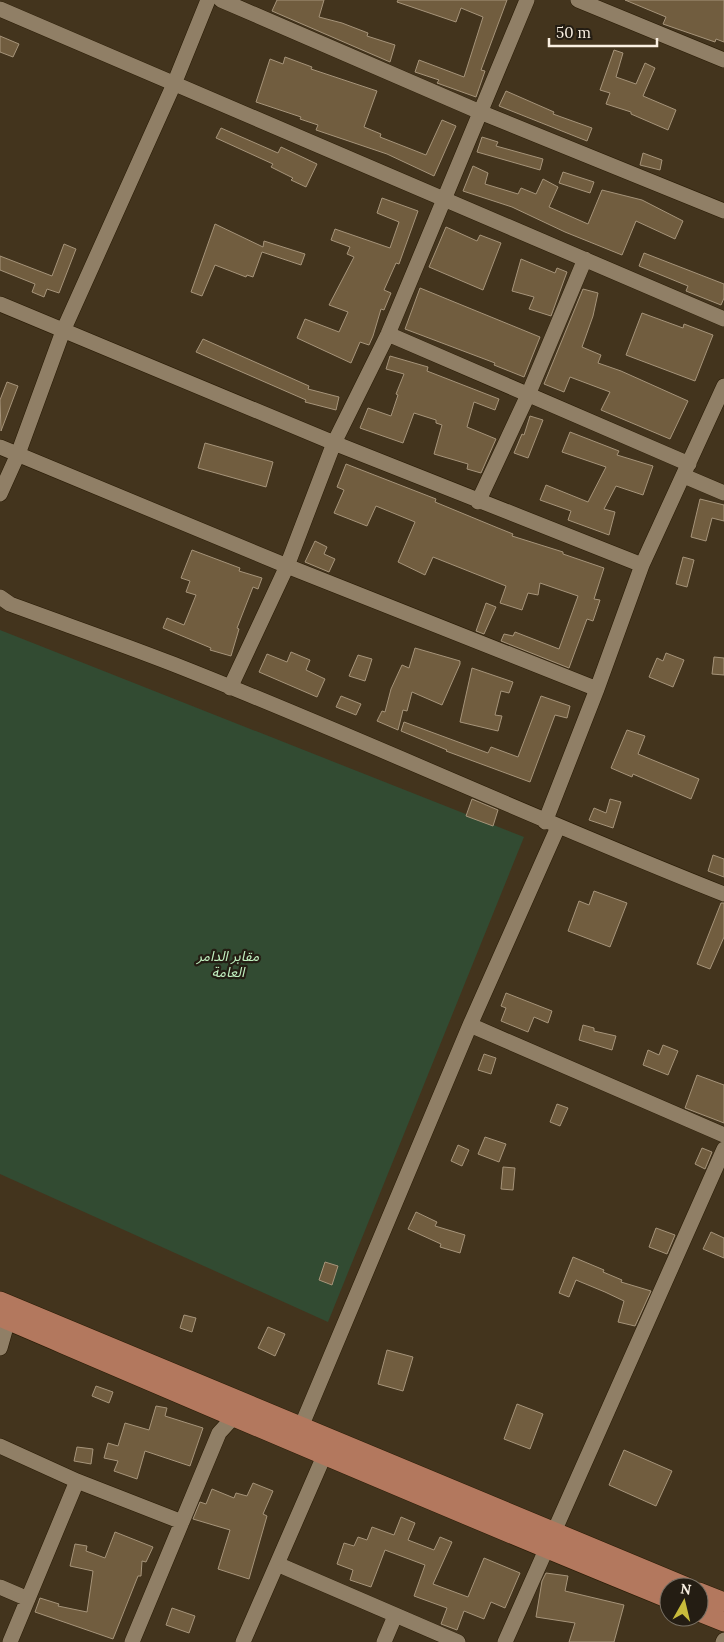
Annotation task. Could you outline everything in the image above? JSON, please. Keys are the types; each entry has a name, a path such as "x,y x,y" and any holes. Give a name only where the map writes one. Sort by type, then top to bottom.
{"main road":[{"path":"0,1301 244,1411 324,1456 549,1541 659,1578"},
{"path":"4,1319 244,1411 301,1426 659,1594"},
{"path":"709,1596 724,1602"},
{"path":"709,1616 724,1622"}],"street":[{"path":"0,494 18,454 63,331 174,84 208,0"},
{"path":"222,0 480,112 724,211"},
{"path":"230,688 287,566 334,443 388,334 445,200 526,0"},
{"path":"578,0 724,60"},
{"path":"0,9 724,319"},
{"path":"478,502 528,396 585,259"},
{"path":"0,304 478,502 642,565"},
{"path":"388,334 528,396 687,470 724,493"},
{"path":"301,1426 470,1025 551,824 642,565 724,386"},
{"path":"0,446 287,566 598,689"},
{"path":"0,597 10,604 173,664 551,824 724,894"},
{"path":"470,1025 724,1135"},
{"path":"505,1642 724,1149"},
{"path":"0,1348 4,1319"},
{"path":"135,1641 219,1433 230,1421 244,1411"},
{"path":"0,1446 77,1481 182,1522"},
{"path":"243,1642 324,1456"},
{"path":"10,1642 77,1481"},
{"path":"277,1564 458,1642"},
{"path":"0,1587 28,1600"},
{"path":"384,1642 395,1616"}],"green space":[{"name":"مقابر الدامر العامة","path":"0,630 524,837 328,1322 0,1174"}],"building":[{"path":"277,0 324,0 319,17 342,23 368,33 367,36 395,45 390,62 272,11"},
{"path":"398,0 507,0 481,70 485,71 476,97 437,83 439,80 415,72 419,60 464,77 483,17 461,8 456,22 397,2"},
{"path":"625,0 724,0 724,42 716,39 715,42 663,24 666,17"},
{"path":"0,36 19,44 13,57 0,52"},
{"path":"614,50 623,53 616,77 636,84 645,63 655,68 643,96 676,110 668,130 631,114 631,112 606,104 610,93 600,90"},
{"path":"285,57 312,67 311,69 377,91 364,127 381,134 380,137 426,155 442,120 456,126 434,176 387,154 316,130 318,125 300,119 301,117 256,102 270,59 283,64"},
{"path":"506,91 554,112 553,114 592,128 587,141 499,106"},
{"path":"221,128 278,153 281,147 317,164 306,187 271,167 273,164 216,138"},
{"path":"482,137 498,142 496,146 543,159 540,170 477,152"},
{"path":"643,153 662,160 660,170 640,165"},
{"path":"473,166 488,173 485,184 518,194 521,188 536,194 543,179 558,187 549,207 588,224 602,190 642,200 683,221 675,239 636,221 622,255 565,232 512,207 463,191"},
{"path":"563,172 594,182 590,193 559,183"},
{"path":"382,198 418,211 399,264 396,263 384,290 391,293 384,310 381,309 373,336 369,345 360,342 351,363 297,338 305,319 339,332 348,312 329,305 354,257 347,254 350,247 331,240 335,229 390,248 399,222 377,213"},
{"path":"215,224 263,247 264,241 305,254 301,265 262,252 253,277 247,275 246,277 215,265 202,296 191,292"},
{"path":"446,227 477,241 480,235 501,243 483,290 429,267"},
{"path":"64,244 76,249 59,293 47,289 44,297 32,292 35,284 0,270 0,256 52,276"},
{"path":"644,253 724,284 724,298 721,305 686,291 688,286 639,266"},
{"path":"521,259 555,273 557,268 567,272 551,316 529,309 534,297 512,291"},
{"path":"420,288 540,337 524,377 494,365 495,363 405,329"},
{"path":"583,289 598,293 593,316 582,347 601,355 598,363 621,371 688,401 670,439 601,410 610,392 570,377 564,392 544,384"},
{"path":"642,313 683,328 684,324 713,335 695,381 626,355"},
{"path":"203,339 309,386 308,389 339,397 336,410 305,402 306,400 196,352"},
{"path":"390,356 428,367 427,371 499,399 495,410 474,402 467,427 496,439 481,473 467,469 468,464 434,454 442,425 436,423 436,420 414,413 403,443 360,428 368,408 391,416 398,395 396,394 404,374 386,369"},
{"path":"7,382 18,386 1,431 0,400"},
{"path":"530,416 543,420 528,458 514,453 522,434 524,435"},
{"path":"570,432 619,451 617,455 653,466 643,495 616,486 604,509 615,512 609,535 568,520 571,511 540,500 546,485 588,502 606,467 562,452"},
{"path":"205,443 273,462 266,487 198,468"},
{"path":"346,464 436,499 435,502 513,534 512,536 563,552 563,554 604,568 594,599 600,600 593,621 587,619 569,668 501,641 504,634 513,636 515,632 559,649 578,596 540,583 538,595 528,593 522,610 500,603 506,586 433,557 425,575 398,562 415,522 376,506 367,526 334,513 344,490 337,487"},
{"path":"700,499 724,505 724,521 712,518 706,541 691,537"},
{"path":"315,541 327,547 324,554 335,559 329,572 305,562"},
{"path":"192,550 240,568 239,571 262,578 258,589 253,587 237,628 239,629 231,656 210,650 211,648 163,628 167,618 184,625 196,595 186,592 190,581 181,578"},
{"path":"683,557 694,560 687,587 676,584"},
{"path":"486,603 496,607 484,634 476,631"},
{"path":"415,648 460,661 460,664 442,705 412,692 407,711 403,710 398,730 377,721 382,711 385,712 391,689 402,665 409,668"},
{"path":"291,652 310,660 306,670 325,679 317,697 259,672 267,654 287,662"},
{"path":"666,653 684,660 673,687 649,677 657,658 663,661"},
{"path":"358,655 372,659 365,681 349,676"},
{"path":"714,657 724,658 724,675 712,674"},
{"path":"472,668 513,682 509,693 501,691 495,715 502,716 498,731 460,722"},
{"path":"341,696 361,704 356,715 336,707"},
{"path":"541,696 570,706 567,718 555,715 530,782 446,751 401,731 404,722 488,753 491,747 518,757"},
{"path":"627,730 645,736 638,754 699,779 691,799 633,774 632,777 611,768"},
{"path":"472,799 498,810 493,826 466,816"},
{"path":"610,799 621,802 613,828 589,820 594,808 606,813"},
{"path":"713,855 724,859 724,877 708,871"},
{"path":"594,891 627,903 610,947 568,931 579,901 589,905"},
{"path":"721,903 724,903 724,937 710,969 697,964"},
{"path":"506,993 552,1011 548,1023 534,1017 528,1032 501,1021 506,1008 501,1006"},
{"path":"583,1025 594,1028 594,1031 616,1036 612,1050 579,1040"},
{"path":"663,1045 678,1051 668,1075 643,1065 648,1050 659,1055"},
{"path":"484,1054 496,1058 491,1074 478,1070"},
{"path":"697,1075 724,1085 724,1123 685,1108"},
{"path":"557,1104 568,1108 560,1126 550,1122"},
{"path":"485,1137 506,1144 499,1162 478,1154"},
{"path":"458,1145 469,1150 462,1166 451,1161"},
{"path":"702,1148 712,1152 705,1169 695,1164"},
{"path":"503,1167 515,1168 513,1190 501,1189"},
{"path":"416,1212 437,1222 435,1226 465,1235 460,1253 440,1247 441,1244 408,1229"},
{"path":"656,1228 675,1235 667,1254 649,1247"},
{"path":"711,1232 724,1238 724,1258 703,1249"},
{"path":"573,1257 604,1270 603,1272 622,1280 621,1282 651,1291 635,1326 618,1322 624,1301 605,1292 576,1280 569,1297 559,1293"},
{"path":"325,1262 338,1266 332,1285 319,1280"},
{"path":"184,1315 196,1318 192,1332 180,1328"},
{"path":"268,1327 285,1334 275,1356 258,1348"},
{"path":"387,1350 413,1357 403,1391 378,1384"},
{"path":"96,1386 113,1392 109,1403 92,1396"},
{"path":"517,1404 543,1414 530,1449 504,1439"},
{"path":"156,1406 167,1408 165,1416 203,1428 190,1466 145,1451 137,1479 114,1471 118,1461 104,1458 108,1443 118,1446 125,1423 149,1430"},
{"path":"77,1447 93,1449 91,1464 74,1461"},
{"path":"624,1450 672,1471 656,1506 609,1485"},
{"path":"253,1483 273,1491 263,1514 267,1516 249,1579 218,1569 230,1530 193,1519 200,1502 206,1504 212,1489 234,1498 236,1493 247,1496"},
{"path":"401,1517 415,1523 408,1540 434,1550 440,1537 452,1542 433,1584 468,1597 484,1558 520,1573 505,1608 491,1602 484,1619 464,1611 457,1630 441,1624 447,1608 414,1596 425,1565 385,1550 371,1587 350,1580 353,1570 337,1564 344,1543 354,1546 358,1537 367,1540 372,1527 394,1535"},
{"path":"115,1532 153,1547 146,1562 142,1561 141,1576 138,1576 113,1639 35,1612 40,1598 59,1604 58,1606 87,1612 93,1571 70,1566 75,1544 87,1546 86,1551 105,1558"},
{"path":"546,1573 568,1576 565,1591 624,1605 614,1642 569,1642 575,1623 536,1617 542,1581"},
{"path":"172,1608 195,1616 189,1633 166,1625"}]}
